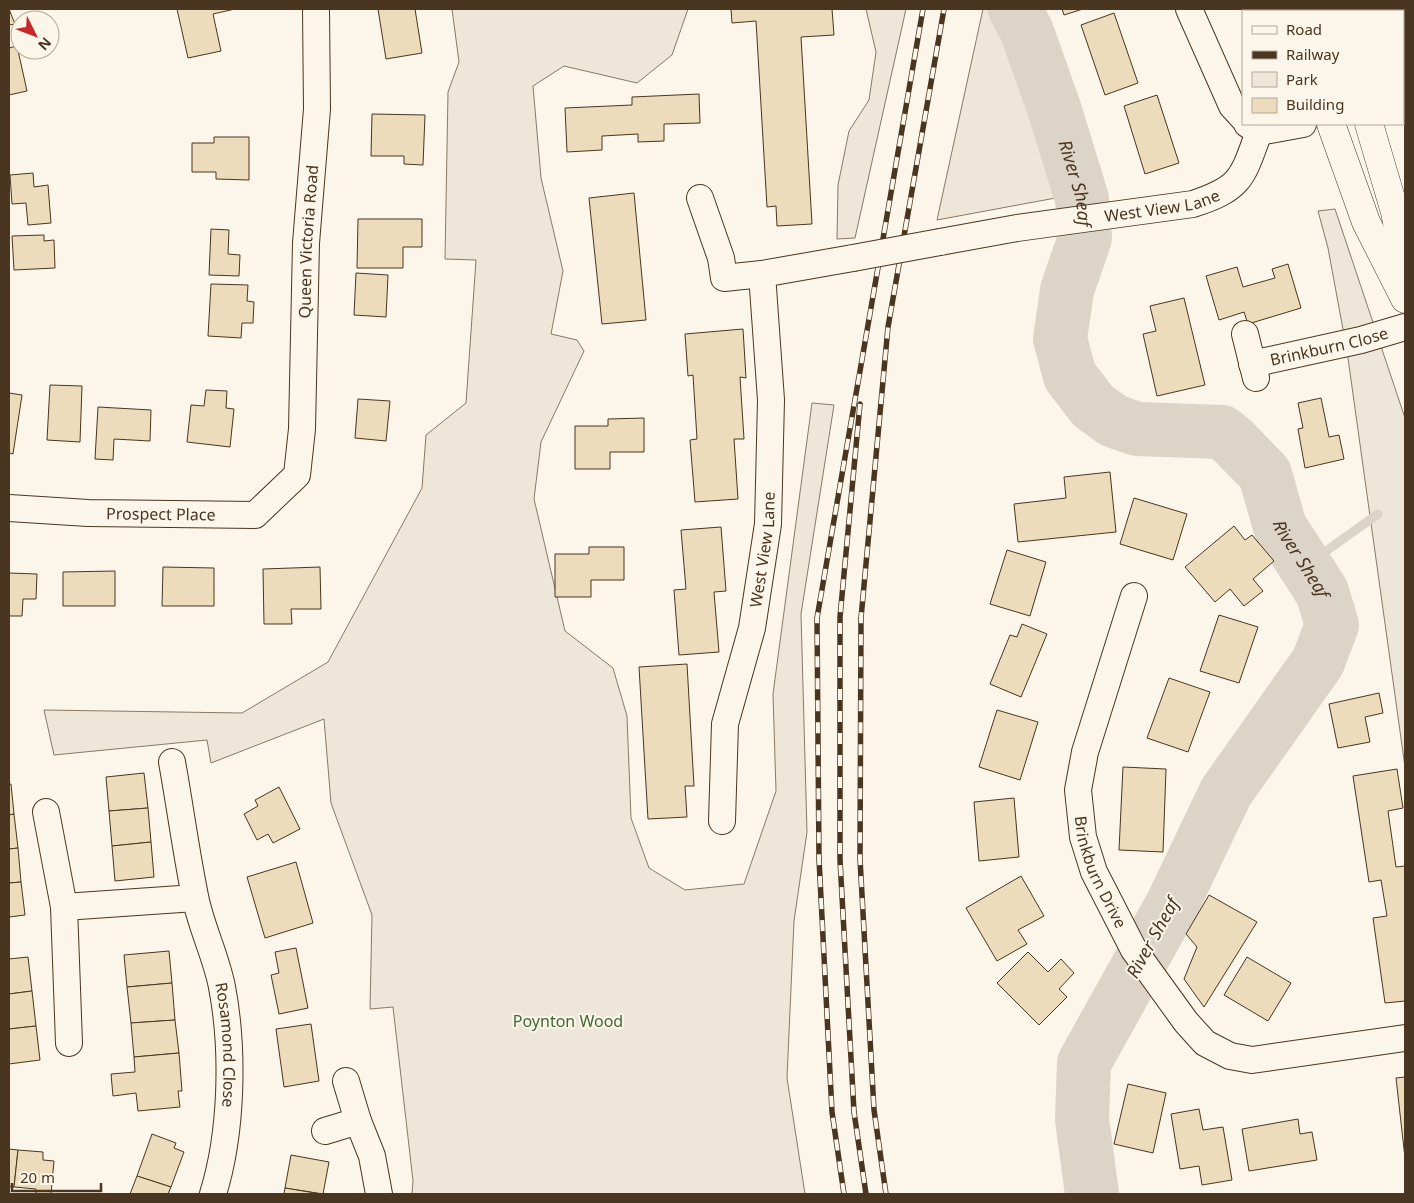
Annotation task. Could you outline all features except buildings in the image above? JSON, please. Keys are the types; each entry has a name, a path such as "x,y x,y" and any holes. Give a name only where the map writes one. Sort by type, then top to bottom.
{"main road":[{"path":"1331,125 1366,222 1405,299"},
{"path":"1369,125 1400,210 1405,262"}],"street":[{"name":"Queen Victoria Road","path":"297,474 302,429 306,243 317,109 316,9"},
{"path":"1190,9 1232,106 1242,117"},
{"name":"West View Lane","path":"700,198 721,258 724,278 762,274 1017,228 1193,204 1213,198 1232,188 1243,176 1250,125"},
{"path":"1366,222 1400,210"},
{"name":"West View Lane","path":"722,820 725,724 752,628 768,524 771,400 762,274"},
{"name":"Brinkburn Close","path":"1245,334 1254,371 1405,327"},
{"name":"Prospect Place","path":"9,508 88,512 256,515 297,474"},
{"name":"Brinkburn Drive","path":"1134,596 1085,752 1078,790 1083,837 1094,872 1134,950 1186,1022 1205,1043 1230,1056 1252,1060 1405,1038"},
{"name":"Rosamond Close","path":"172,762 195,898 222,987 231,1068 219,1169 213,1194"},
{"path":"46,812 64,907 69,1043"},
{"path":"64,907 195,898"},
{"path":"346,1081 358,1121 372,1156 379,1194"},
{"path":"325,1131 358,1121"}],"green space":[{"name":"Poynton Wood","path":"452,9 688,9 672,55 637,83 564,66 533,86 541,178 563,271 551,334 577,340 584,351 541,442 534,499 565,631 613,668 627,716 631,818 649,868 685,890 744,884 776,791 773,694 812,403 834,405 801,614 807,832 794,921 787,1078 805,1194 412,1194 413,1181 393,1007 370,1009 372,915 331,803 324,719 211,763 207,740 54,755 44,710 242,713 328,662 422,488 426,435 466,403 476,260 445,259 448,92 459,62"},
{"path":"866,9 906,9 855,238 837,239 838,185 849,131 869,100 876,52"},
{"path":"983,9 1014,9 1026,31 1045,78 1061,126 1082,199 1061,197 937,220"},
{"path":"1335,209 1405,418 1405,767 1347,351 1328,248 1318,211"}],"waterway":[{"name":"River Sheaf","path":"1015,9 1027,32 1054,108 1082,199 1085,238 1067,290 1060,339 1070,376 1093,406 1114,421 1137,429 1222,432 1234,442 1265,474 1280,527 1322,592 1332,625 1318,662 1226,792 1173,903 1084,1063 1082,1119 1092,1194"},
{"path":"1305,566 1378,514"}],"railway":[{"path":"844,1194 832,1112 819,859 817,618 923,9"},
{"path":"886,1194 874,1110 860,859 861,618 888,327 944,9"},
{"path":"860,404 840,617 840,860 854,1112 866,1194"}]}
